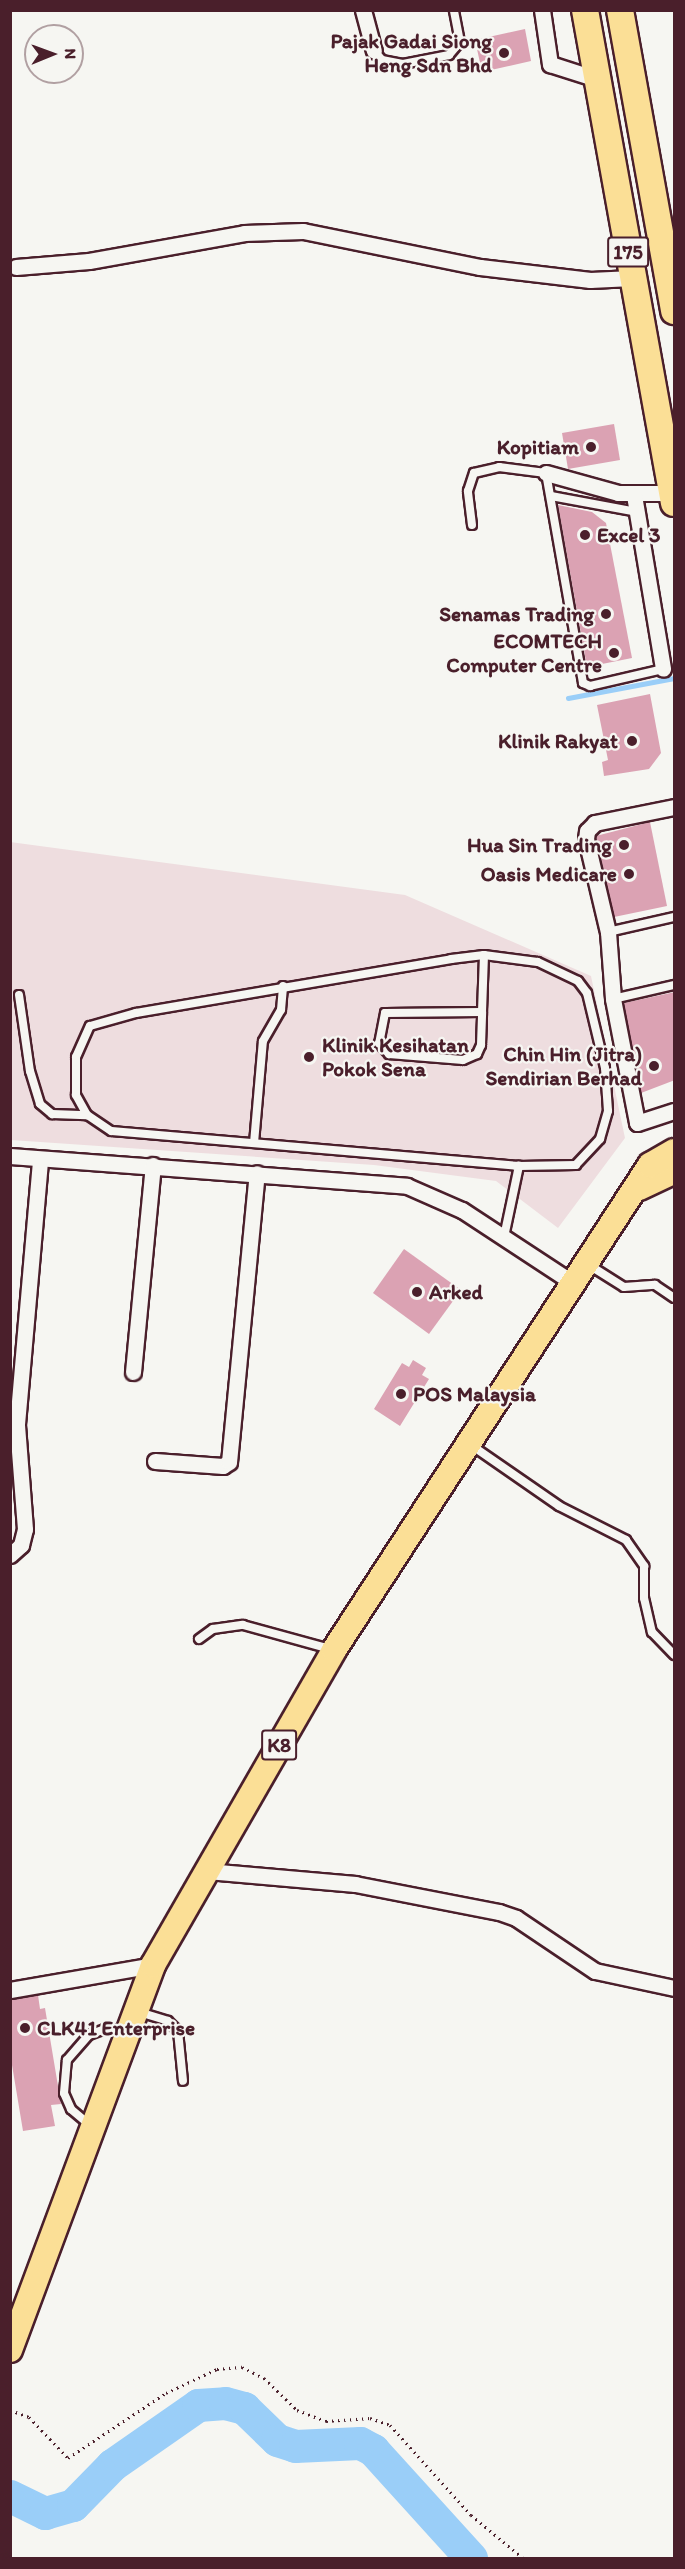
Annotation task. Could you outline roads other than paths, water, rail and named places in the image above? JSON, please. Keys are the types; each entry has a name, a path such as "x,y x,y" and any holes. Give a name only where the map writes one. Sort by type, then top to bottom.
{"highway":[{"name":"175","path":"585,10 600,80 632,278 674,498"},
{"name":"175","path":"620,10 673,298"}],"main road":[{"name":"K8","path":"10,2349 18,2310 135,2021 153,1965 334,1650 470,1444 585,1262 639,1188 650,1165 675,1151"},
{"name":"K8","path":"639,1188 675,1172"}],"street":[{"path":"363,10 374,51"},
{"path":"542,10 550,64 600,80"},
{"path":"16,267 89,261 244,233 303,231 480,267 590,280 632,278"},
{"path":"546,472 633,495 674,498"},
{"path":"633,495 663,669"},
{"path":"675,807 595,823 587,831 608,932 613,999 637,1123 675,1111"},
{"path":"10,1156 40,1160 153,1165 407,1186 462,1210 573,1283"},
{"path":"10,1555 21,1545 25,1528 17,1424 40,1160"},
{"path":"133,1372 153,1165"},
{"path":"155,1461 223,1466 229,1462 257,1173"},
{"path":"207,1871 355,1884 499,1912 516,1918 595,1971 675,1988"},
{"path":"10,1990 153,1965"}],"lane":[{"path":"374,51 382,60 403,64 449,55 460,42 453,10"},
{"path":"472,525 468,491 474,473 499,467 546,472 583,683 590,686 663,669"},
{"path":"551,496 637,512"},
{"path":"608,932 675,917"},
{"path":"482,1012 385,1013 379,1043 389,1054 463,1060 477,1054 482,1012 484,955"},
{"path":"19,995 40,1104 52,1114 87,1115 111,1131 519,1166 562,1167 588,1156 600,1139 608,1111 605,1068 587,993 578,981 538,962 484,955 283,986 90,1026 76,1057 73,1078 87,1115"},
{"path":"613,999 675,985"},
{"path":"254,1143 263,1041 281,1010 283,986"},
{"path":"504,1237 519,1166"},
{"path":"585,1262 624,1287 654,1285 675,1298"},
{"path":"470,1444 559,1506 626,1540 644,1566 644,1598 652,1632 675,1655"},
{"path":"199,1639 213,1629 243,1625 334,1650"},
{"path":"92,2127 70,2109 64,2093 67,2060 89,2035 135,2021 168,2021 178,2031 183,2081"}],"waterway":[{"path":"568,698 674,678"},
{"path":"10,2496 45,2513 73,2505 112,2465 198,2405 225,2403 244,2408 277,2440 295,2446 360,2443 373,2450 471,2558"}],"place":[{"name":"Pajak Gadai Siong Heng Sdn Bhd","path":"504,53"},
{"name":"Kopitiam","path":"591,447"},
{"name":"Excel 3","path":"585,535"},
{"name":"Senamas Trading","path":"606,614"},
{"name":"ECOMTECH Computer Centre","path":"614,653"},
{"name":"Klinik Rakyat","path":"632,741"},
{"name":"Hua Sin Trading","path":"624,845"},
{"name":"Oasis Medicare","path":"629,874"},
{"name":"Klinik Kesihatan Pokok Sena","path":"309,1057"},
{"name":"Chin Hin (Jitra) Sendirian Berhad","path":"654,1066"},
{"name":"Arked","path":"417,1292"},
{"name":"POS Malaysia","path":"401,1394"},
{"name":"CLK41 Enterprise","path":"25,2028"}]}
